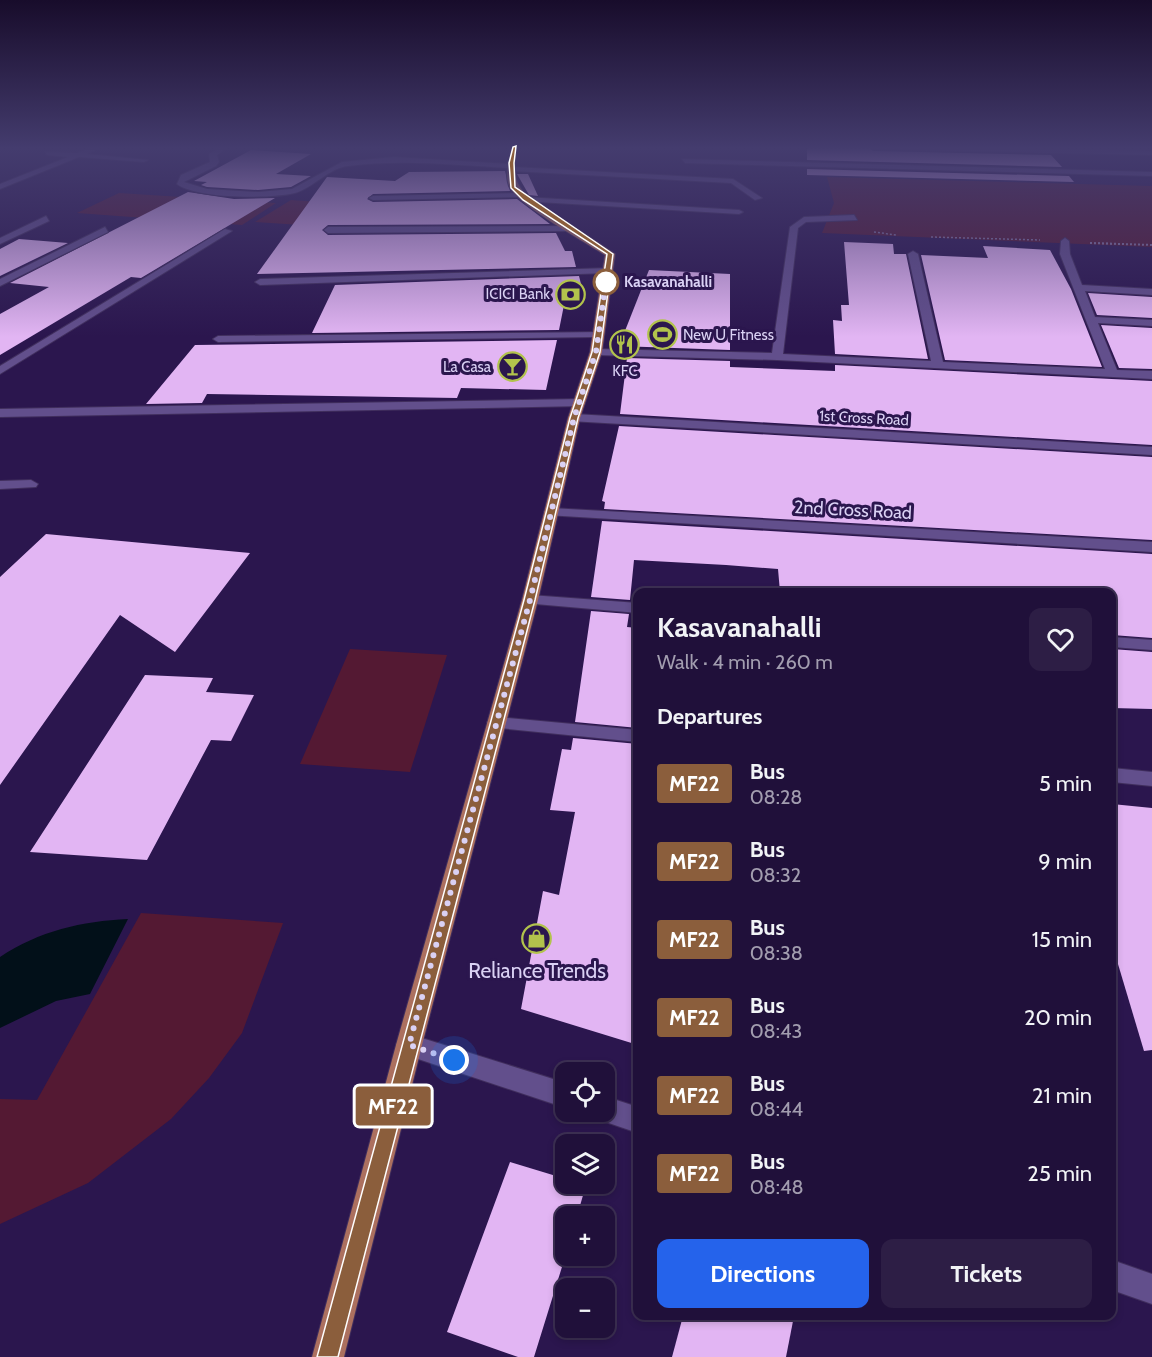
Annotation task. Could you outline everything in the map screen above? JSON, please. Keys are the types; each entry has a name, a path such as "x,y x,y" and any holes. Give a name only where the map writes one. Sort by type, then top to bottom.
{"main road":[{"path":"328,1357 409,1045 530,600 577,410 597,343 610,254 543,210"}],"street":[{"path":"715,210 739,212"},
{"path":"777,357 794,227 804,220 825,217 854,218"},
{"path":"0,241 46,219"},
{"path":"328,230 570,228"},
{"path":"0,283 105,230"},
{"path":"0,371 228,231"},
{"path":"1065,241 1065,254 1112,373"},
{"path":"913,254 938,366"},
{"path":"260,282 607,270"},
{"path":"1078,288 1152,292"},
{"path":"1091,320 1152,323"},
{"path":"218,339 597,343 777,357 1152,375"},
{"name":"1st Cross Road","path":"0,413 577,410 1152,452"},
{"path":"0,485 31,484"},
{"name":"2nd Cross Road","path":"551,512 1152,547"},
{"path":"530,600 633,608"},
{"path":"1116,642 1152,645"},
{"path":"496,723 633,735"},
{"path":"1116,775 1152,779"},
{"path":"409,1045 555,1092"},
{"path":"615,1113 633,1118"},
{"path":"1116,1276 1152,1289"}],"path":[{"path":"866,230 898,236"},
{"path":"921,236 1152,245"}],"shaded area":[{"path":"83,210 265,210 242,225 77,213"},
{"path":"274,210 323,210 301,225 255,222"},
{"path":"831,210 1152,210 1152,247 822,233"},
{"path":"350,649 447,655 410,772 300,764"},
{"path":"141,913 283,923 242,1033 209,1078 171,1119 88,1183 0,1224 0,1099 37,1100"},
{"path":"128,919 90,994 56,1001 0,1028 0,957 30,940 61,929 94,922"}],"building":[{"path":"152,210 254,210 141,278 131,277 0,355 0,314 49,287 10,283"},
{"path":"303,210 532,210 550,224 328,225 322,230 328,235 556,233 565,251 572,251 576,267 257,274"},
{"path":"19,239 68,243 0,276 0,249"},
{"path":"844,242 893,244 894,254 906,254 928,359 835,354 833,320 842,321 841,305 849,305"},
{"path":"983,246 1050,250 1071,289 1102,367 945,360 921,255 988,258"},
{"path":"649,270 730,274 730,350 619,346"},
{"path":"579,276 585,300 565,300 559,330 312,333 335,285"},
{"path":"1088,293 1152,297 1152,318 1097,315"},
{"path":"1101,325 1152,328 1152,369 1119,368"},
{"path":"557,340 546,390 461,388 457,398 207,394 202,403 146,404 195,345"},
{"path":"627,358 730,361 730,367 835,371 835,365 1152,381 1152,445 620,414"},
{"path":"619,426 1152,457 1152,540 604,509 605,502 602,501"},
{"path":"602,521 1152,554 1152,638 1116,635 1116,588 780,588 778,569 634,560 630,600 591,597"},
{"path":"46,534 250,553 175,652 120,615 0,785 0,577"},
{"path":"591,611 629,614 627,627 633,628 633,728 575,722"},
{"path":"1116,649 1152,652 1152,709 1116,708"},
{"path":"145,675 213,678 206,692 254,695 231,741 211,740 147,860 30,852"},
{"path":"573,738 633,744 633,1043 521,1009 543,891 559,895 575,812 550,810 562,749 571,750"},
{"path":"1116,804 1152,808 1152,1050 1144,1051 1116,957"},
{"path":"510,1162 555,1176 555,1194 583,1194 580,1206 555,1206 555,1266 562,1266 559,1278 555,1278 555,1289 534,1357 518,1357 447,1332"},
{"path":"682,1320 793,1320 786,1357 672,1357"}],"bus line":[{"name":"MF22","path":"328,1357 479,781 530,600 574,418 596,352 610,254 544,210"}],"place":[{"name":"Kasavanahalli","path":"606,282"},
{"name":"ICICI Bank","path":"571,294"},
{"name":"New U Fitness","path":"662,335"},
{"name":"KFC","path":"625,344"},
{"name":"La Casa","path":"512,367"},
{"name":"Reliance Trends","path":"537,939"}],"route":[{"path":"454,1060 409,1045 530,600 574,418 596,352 606,282"}]}
